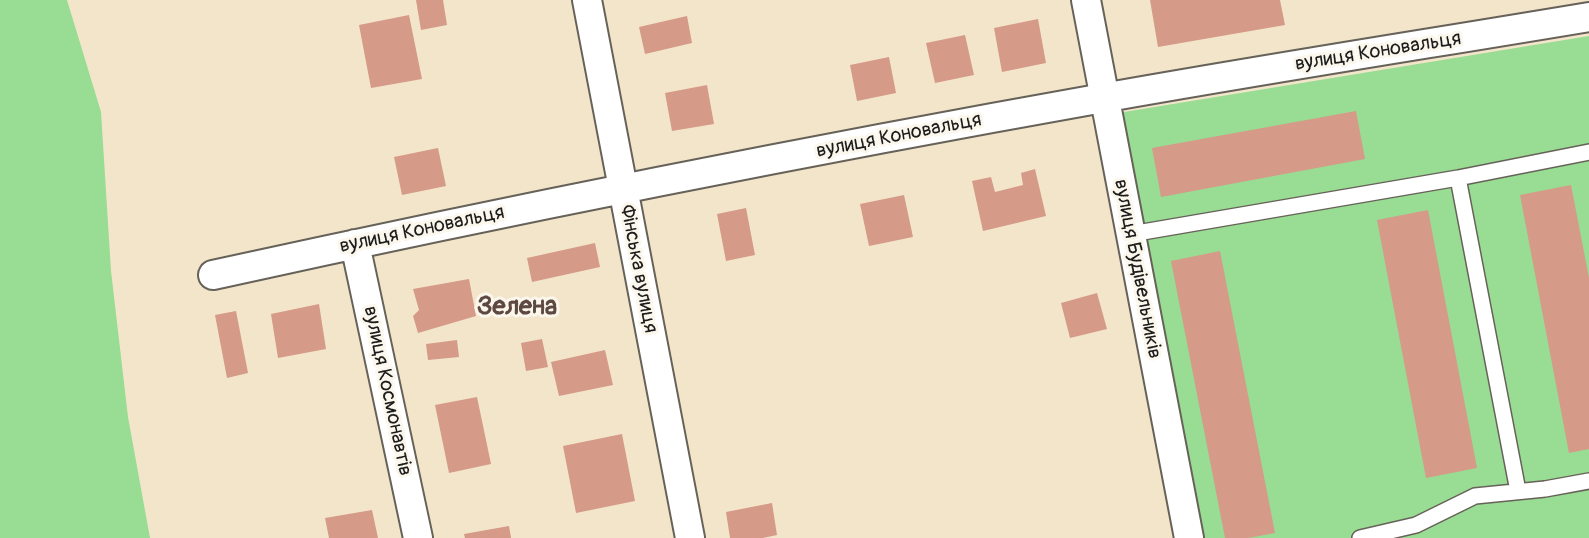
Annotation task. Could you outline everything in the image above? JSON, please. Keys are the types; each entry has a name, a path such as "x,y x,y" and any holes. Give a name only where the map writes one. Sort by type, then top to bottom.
{"street":[{"name":"Фінська вулиця","path":"587,0 690,538"},
{"name":"вулиця Будівельників","path":"1086,0 1189,538"},
{"name":"вулиця Коновальця","path":"213,275 622,188 1105,98 1589,17"},
{"name":"вулиця Космонавтів","path":"355,244 418,538"}],"lane":[{"path":"1131,234 1458,178 1589,152"},
{"path":"1458,178 1518,492"},
{"path":"1360,538 1416,525 1475,496 1589,481"}],"green space":[{"path":"0,0 67,0 101,112 111,271 128,417 150,538 0,538"},
{"path":"1589,36 1589,538 1201,538 1118,113"}],"building":[{"path":"416,0 443,0 447,25 421,30"},
{"path":"1150,0 1280,0 1285,25 1158,47"},
{"path":"409,15 422,79 371,88 359,25"},
{"path":"687,16 692,43 645,54 639,27"},
{"path":"1038,19 1046,63 1002,72 994,28"},
{"path":"965,35 974,75 935,83 926,43"},
{"path":"889,57 896,93 857,101 850,65"},
{"path":"707,85 714,124 672,131 665,93"},
{"path":"1356,111 1365,159 1161,197 1152,148"},
{"path":"438,148 446,186 402,195 394,157"},
{"path":"1035,169 1046,216 983,231 972,181 991,177 995,192 1023,185 1021,173"},
{"path":"1571,185 1589,278 1589,449 1569,453 1520,195"},
{"path":"904,195 913,237 869,246 860,204"},
{"path":"746,208 755,255 726,261 717,214"},
{"path":"1428,210 1477,468 1426,478 1377,220"},
{"path":"595,243 600,267 532,282 527,258"},
{"path":"1220,251 1275,533 1248,538 1225,538 1171,261"},
{"path":"469,279 476,316 418,333 413,316 419,310 413,289"},
{"path":"1097,293 1107,329 1070,338 1061,303"},
{"path":"319,304 326,349 278,358 271,314"},
{"path":"236,311 248,373 227,378 215,315"},
{"path":"542,339 548,367 526,371 521,343"},
{"path":"457,340 459,357 428,360 426,344"},
{"path":"605,350 613,385 559,396 551,362"},
{"path":"477,397 491,464 449,473 435,405"},
{"path":"622,434 635,501 576,513 563,446"},
{"path":"772,503 777,535 763,538 730,538 726,512"},
{"path":"372,510 378,538 329,538 325,518"},
{"path":"509,526 511,538 465,538 464,534"}],"district":[{"name":"Зелена","path":"517,307"}]}
